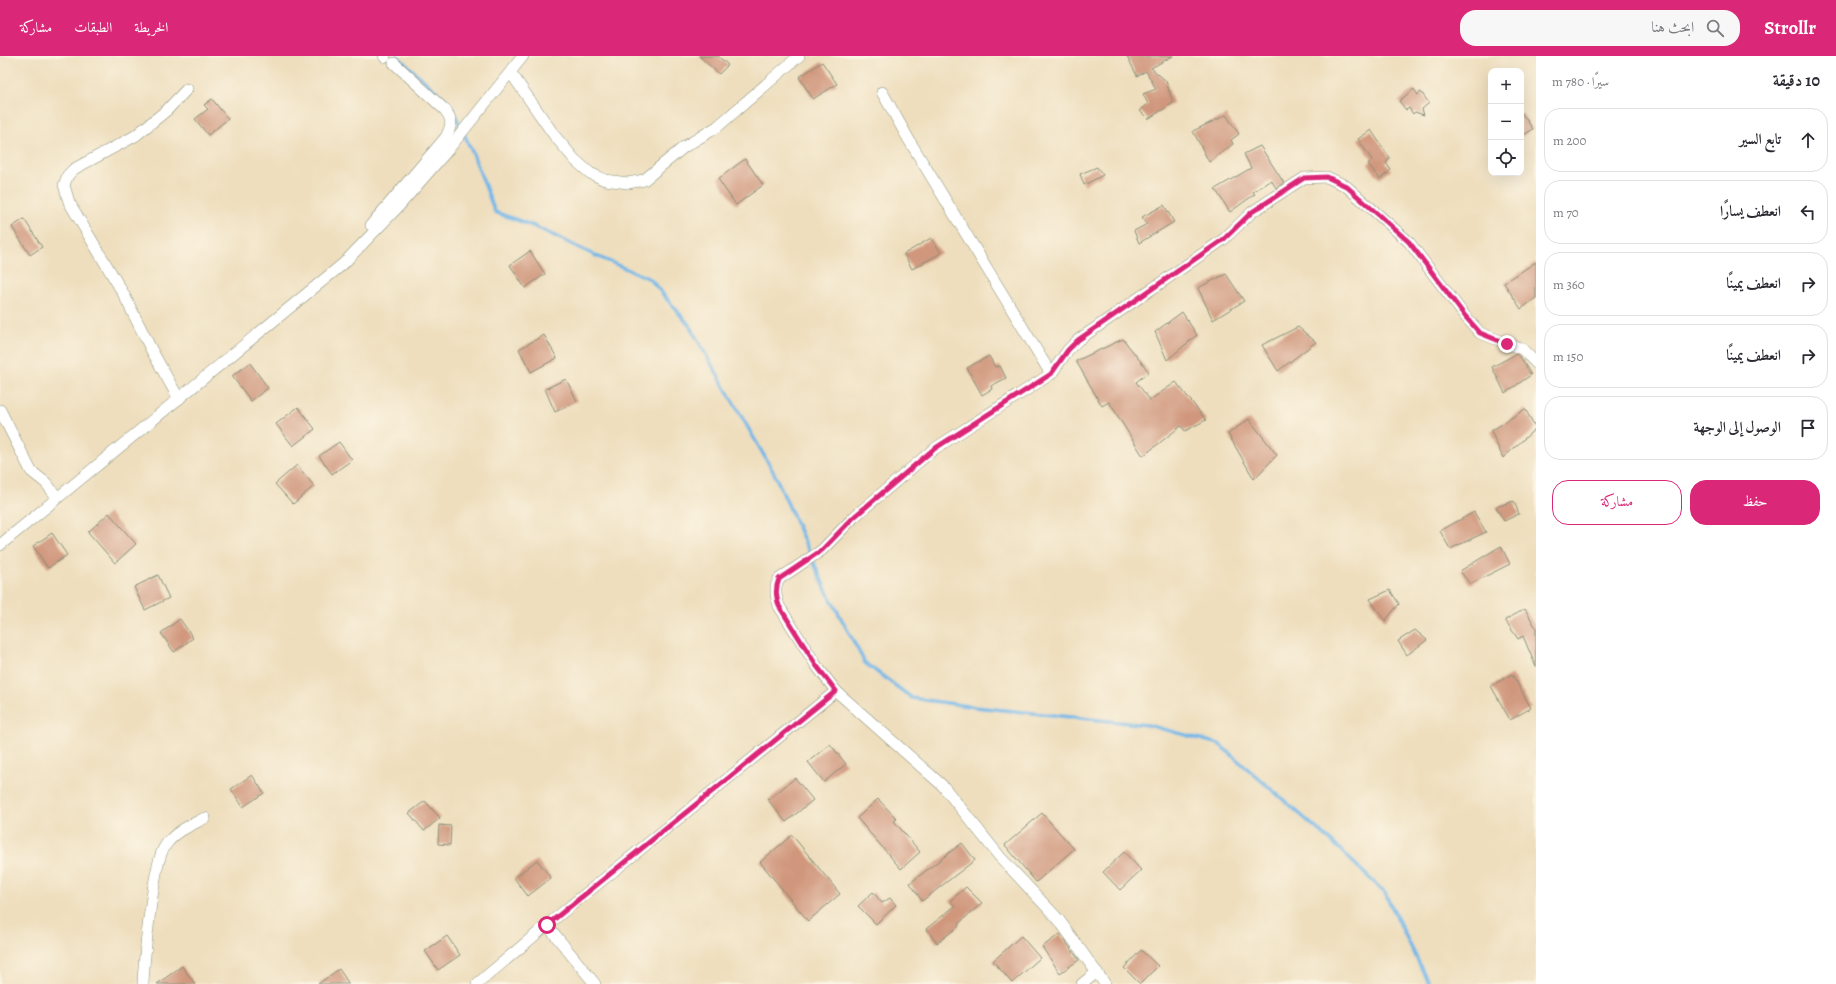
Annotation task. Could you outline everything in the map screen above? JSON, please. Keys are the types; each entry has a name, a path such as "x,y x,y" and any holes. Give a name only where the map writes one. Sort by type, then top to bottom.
{"street":[{"path":"0,545 56,497 343,264 399,206 447,151 480,108 511,73 523,56"},
{"path":"511,73 554,135 575,160 590,174 605,180 628,183 644,180 684,147 717,127 799,56"},
{"path":"343,264 356,243 441,143 452,125 451,117 445,110 388,59"},
{"path":"179,398 152,351 123,293 69,202 64,185 68,175 74,169 135,136 168,110 187,89"},
{"path":"882,92 913,147 1051,374"},
{"path":"1105,984 1059,920 1000,857 943,786 836,691 816,665 779,606 776,595 776,586 779,579 822,550 854,517 934,449 1051,374 1068,350 1078,340 1224,239 1252,212 1304,178 1327,177 1346,186 1409,242 1465,316 1480,333 1522,349 1536,363"},
{"path":"0,410 31,471 46,483 56,497"},
{"path":"477,984 547,925 836,691"},
{"path":"143,984 154,891 160,855 165,846 178,833 205,818"},
{"path":"547,925 595,984"},
{"path":"1082,984 1097,972"}],"building":[{"path":"699,56 718,56 728,65 719,74"},
{"path":"1127,56 1173,56 1151,68 1166,81 1173,103 1148,119 1140,111 1148,104 1143,94 1156,89 1146,71 1137,76"},
{"path":"822,62 837,84 813,99 799,77"},
{"path":"1414,89 1418,95 1421,92 1429,103 1422,109 1424,115 1415,112 1413,114 1409,108 1406,110 1399,101"},
{"path":"212,99 228,119 208,135 195,119 208,109 204,105"},
{"path":"1226,115 1239,134 1231,140 1233,144 1209,162 1193,131"},
{"path":"1524,116 1533,129 1524,135"},
{"path":"1371,130 1390,158 1386,163 1391,170 1380,179 1368,164 1372,160 1358,139"},
{"path":"1260,146 1284,183 1276,188 1271,180 1253,192 1255,194 1230,212 1215,189 1251,168 1244,154"},
{"path":"745,159 763,185 736,205 718,179"},
{"path":"1097,167 1103,175 1084,185 1080,174"},
{"path":"1164,205 1174,222 1139,243 1134,231 1147,224 1142,217"},
{"path":"24,219 42,247 30,255 12,227"},
{"path":"931,238 941,253 912,269 904,254"},
{"path":"530,251 545,274 525,288 510,265"},
{"path":"1536,262 1536,298 1521,309 1504,283"},
{"path":"1226,274 1244,301 1213,320 1198,288"},
{"path":"1182,312 1197,335 1167,360 1155,332"},
{"path":"1298,327 1316,342 1278,371 1262,345"},
{"path":"544,335 557,358 531,372 519,349"},
{"path":"1123,339 1149,372 1136,382 1150,400 1176,382 1206,420 1185,431 1181,426 1143,456 1109,402 1102,406 1076,361"},
{"path":"1516,354 1521,358 1531,375 1505,393 1492,367"},
{"path":"989,356 995,367 1000,366 1006,378 991,386 992,389 982,395 967,368"},
{"path":"250,363 268,388 251,401 232,376"},
{"path":"566,379 577,401 555,412 545,389"},
{"path":"298,407 315,429 293,446 276,424"},
{"path":"1525,409 1536,428 1503,458 1491,431"},
{"path":"1249,419 1277,455 1254,479 1228,434"},
{"path":"339,442 352,460 332,474 319,456"},
{"path":"297,465 314,486 293,504 275,484"},
{"path":"1514,501 1519,514 1504,521 1496,507"},
{"path":"1474,512 1486,532 1450,549 1440,531"},
{"path":"109,513 136,544 115,563 88,532"},
{"path":"52,533 67,555 48,568 33,546"},
{"path":"1501,546 1510,564 1470,584 1460,571"},
{"path":"158,575 169,598 145,610 134,587"},
{"path":"1390,590 1399,604 1385,621 1370,599"},
{"path":"1525,609 1536,628 1536,667 1523,636 1518,639 1505,620"},
{"path":"180,619 193,638 174,652 161,633"},
{"path":"1415,630 1427,640 1407,655 1398,641"},
{"path":"1512,674 1531,708 1510,720 1491,686"},
{"path":"830,744 846,764 824,782 808,762"},
{"path":"252,775 264,793 243,807 231,789"},
{"path":"795,778 813,800 786,822 768,800"},
{"path":"878,799 897,819 894,821 920,852 901,869 857,818"},
{"path":"425,801 440,818 424,831 409,813"},
{"path":"1042,813 1074,849 1036,882 1005,845"},
{"path":"439,825 451,826 450,845 438,844"},
{"path":"792,835 840,894 808,921 760,862"},
{"path":"962,843 975,860 922,901 910,883"},
{"path":"1124,852 1141,870 1120,890 1103,872"},
{"path":"537,860 551,878 528,896 514,878"},
{"path":"966,887 982,903 958,924 959,926 937,943 926,929 955,906 950,901"},
{"path":"873,892 882,903 890,898 896,905 876,924 858,906"},
{"path":"1060,934 1079,960 1060,973 1042,947"},
{"path":"447,936 460,955 438,970 425,951"},
{"path":"1021,936 1040,958 1012,983 993,961"},
{"path":"1141,950 1158,966 1140,984 1124,968"},
{"path":"182,966 195,984 157,984"},
{"path":"339,969 349,984 318,984"}],"waterway":[{"path":"397,56 451,105 473,154 495,212 536,227 594,255 650,279 689,325 774,473 826,590 865,663 912,698 975,707 1148,725 1219,744 1332,842 1385,893 1429,984"}],"route":[{"path":"547,925 836,691 816,665 779,606 776,595 776,586 779,579 822,550 854,517 934,449 1051,374 1068,350 1078,340 1224,239 1252,212 1304,178 1327,177 1346,186 1409,242 1465,316 1480,333 1507,344"}]}
